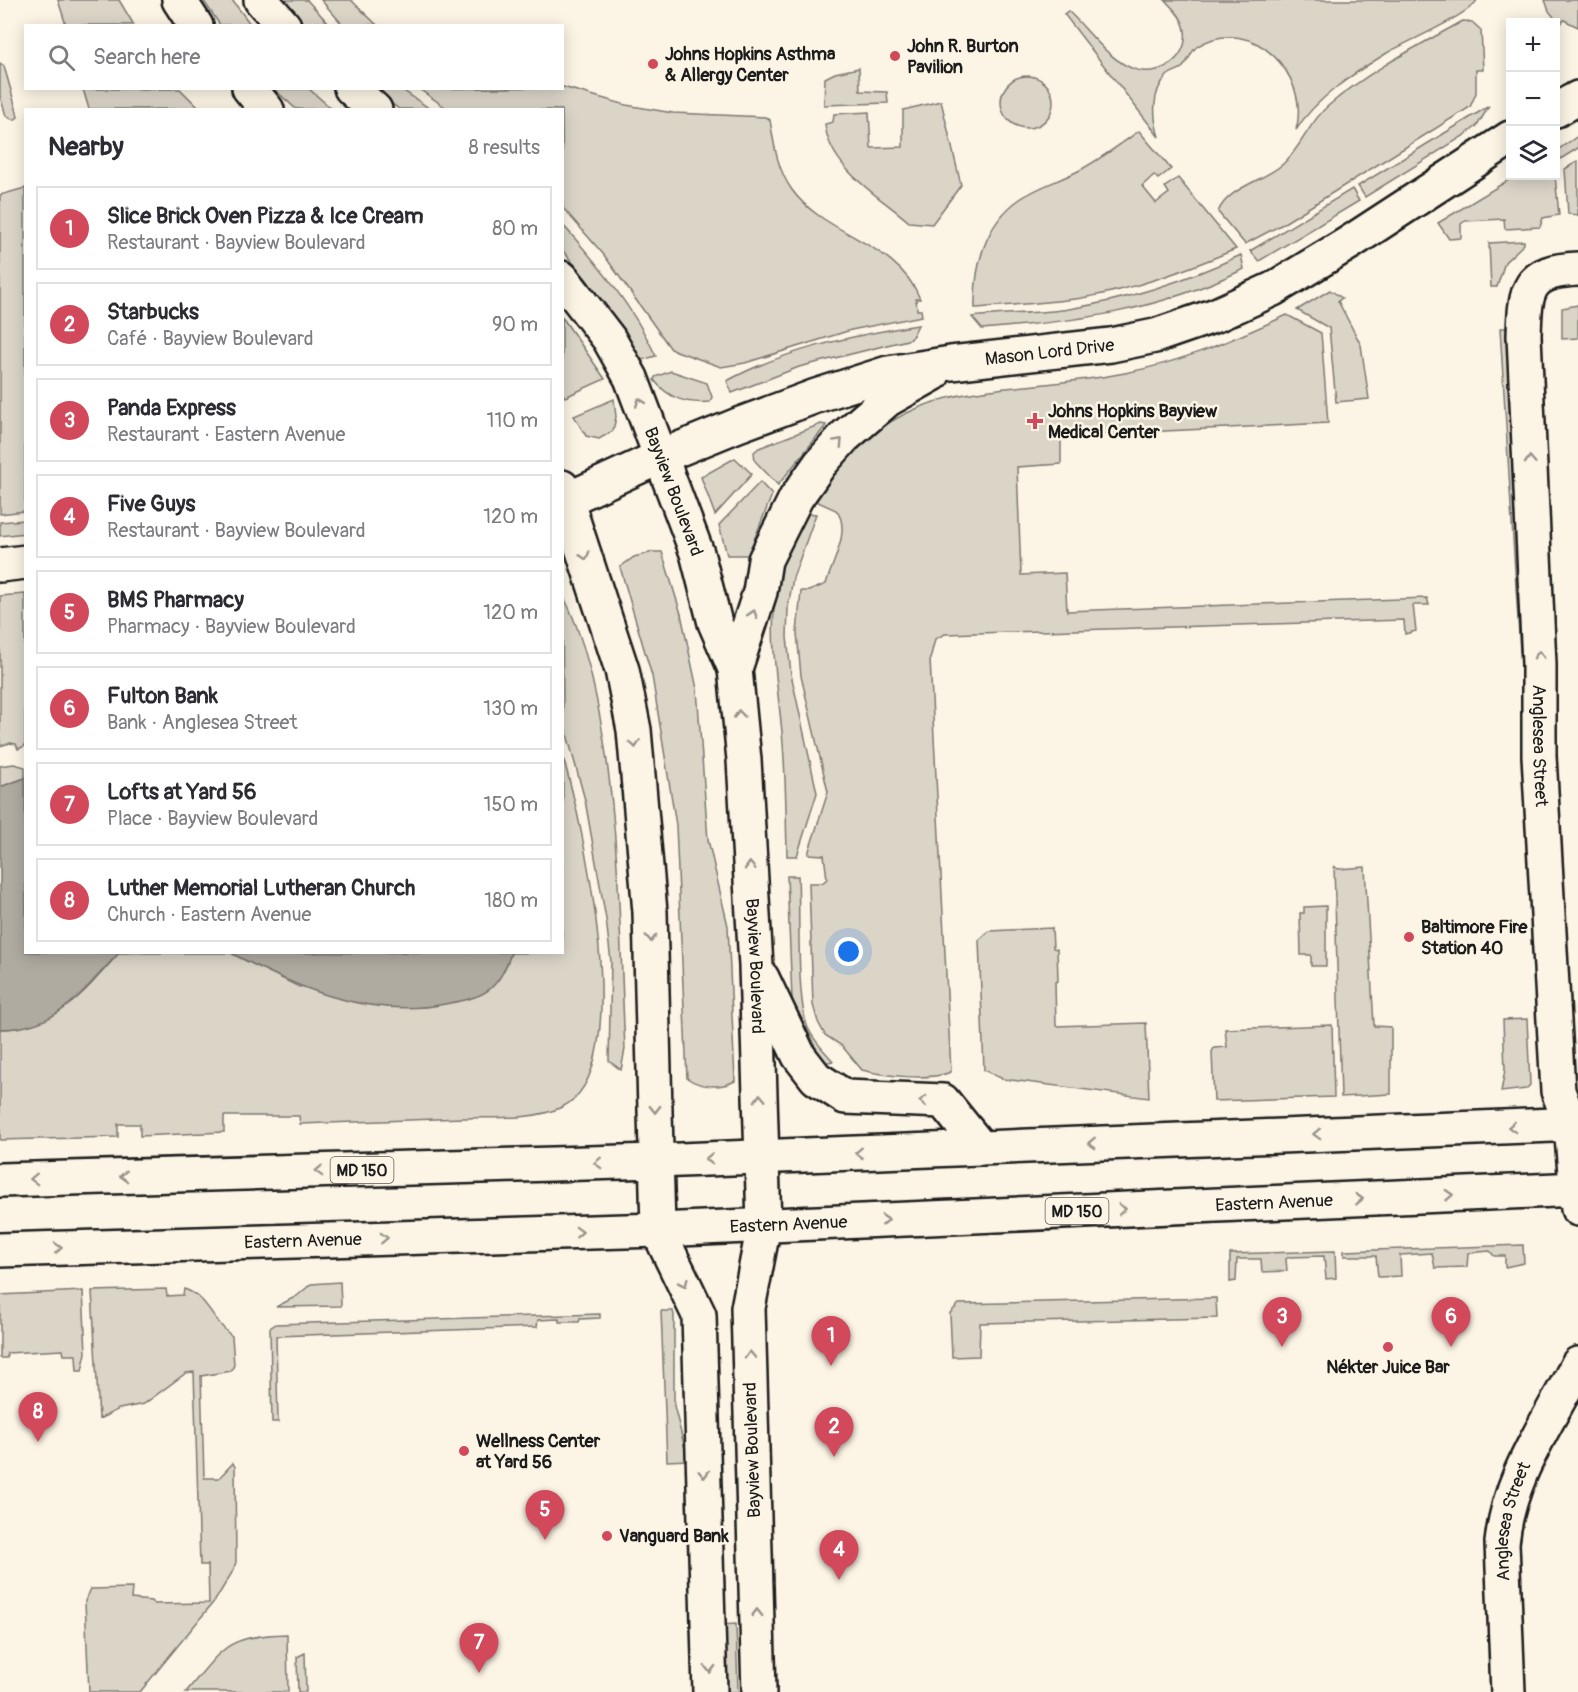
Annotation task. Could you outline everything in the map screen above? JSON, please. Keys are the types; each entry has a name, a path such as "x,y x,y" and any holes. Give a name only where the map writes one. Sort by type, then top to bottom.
{"street":[{"path":"179,0 195,24"},
{"path":"261,0 282,24"},
{"path":"251,90 265,108"},
{"path":"353,90 373,108"},
{"path":"1560,108 1578,98"},
{"name":"Mason Lord Drive","path":"564,497 816,396 888,374 951,363 1111,345 1155,336 1216,315 1273,289 1349,243 1506,141"},
{"name":"Anglesea Street","path":"1577,1196 1574,1124 1558,1091 1539,756 1539,664 1524,336 1526,305 1536,280 1547,272 1578,269"},
{"name":"Bayview Boulevard","path":"564,281 609,339 631,378 697,553 715,622 735,669 744,760 756,966 764,1225 748,1308 759,1692"},
{"path":"735,669 760,592 765,560 796,498 820,464 844,437 886,400 951,363"},
{"path":"564,497 622,670 635,741 650,912 658,1230 699,1315 711,1692"},
{"path":"0,565 24,562"},
{"path":"756,966 799,1056 816,1078 845,1097 943,1101 981,1148"},
{"name":"MD 150","path":"0,1180 656,1161 1574,1124"},
{"name":"Eastern Avenue","path":"0,1250 658,1230 1577,1196"},
{"name":"Anglesea Street","path":"1508,1692 1502,1543 1505,1518 1518,1475 1578,1364"}],"shaded area":[{"path":"58,0 119,0 133,24 66,24"},
{"path":"203,0 232,0 250,24 219,24"},
{"path":"283,0 307,0 329,24 303,24"},
{"path":"321,0 351,0 376,24 342,24"},
{"path":"1165,0 1477,0 1463,13 1387,53 1349,78 1314,107 1296,130 1298,110 1295,89 1286,71 1273,55 1257,44 1239,38 1219,38 1198,46 1185,65 1168,75 1158,90 1155,122 1159,137 1064,14 1068,11 1117,60 1137,70 1157,70 1174,61 1184,46 1184,26 1181,18"},
{"path":"1545,0 1578,0 1578,27 1564,20 1560,25 1560,18 1554,18"},
{"path":"1463,21 1472,22 1481,30 1483,70 1476,70 1476,93 1470,107 1281,225 1245,244 1218,212 1223,203 1238,190 1283,164 1321,112 1344,93 1393,60"},
{"path":"0,63 4,66 17,112 18,117 14,120 6,116 0,96"},
{"path":"859,68 860,91 887,92 888,103 824,105 825,78 835,73"},
{"path":"1027,76 1037,78 1045,84 1051,92 1053,102 1051,112 1045,120 1037,126 1027,128 1017,126 1009,120 1003,112 1001,102 1003,92 1009,84 1017,78"},
{"path":"564,87 626,105 673,113 766,117 770,120 780,165 792,190 806,206 895,264 910,280 920,299 916,299 917,310 921,310 922,316 851,330 745,363 721,367 671,349 604,255 564,209 564,108 447,108 420,90 564,90"},
{"path":"83,90 181,90 199,108 89,108"},
{"path":"275,90 310,90 331,108 295,108"},
{"path":"373,90 402,90 429,108 398,108"},
{"path":"941,101 961,185 932,224 909,222 870,191 845,167 828,140 825,124 833,122 834,114 869,112 871,148 903,147 903,110"},
{"path":"1489,106 1477,126 1465,135 1365,197 1358,186"},
{"path":"1139,131 1171,169 1158,179 1154,175 1142,186 1156,203 1169,193 1165,187 1178,178 1236,249 1121,290 1082,298 975,308 979,263 984,248 998,221 1008,209 1027,194 1089,165"},
{"path":"1578,136 1578,148 1560,159 1560,148"},
{"path":"1578,161 1578,215 1568,214 1565,169"},
{"path":"1508,180 1555,180 1559,215 1543,218 1540,227 1505,229 1504,219 1465,221 1461,224 1461,238 1449,239 1438,223"},
{"path":"24,188 24,511 0,514 0,195"},
{"path":"1352,189 1359,201 1259,261 1250,251"},
{"path":"564,226 614,287 637,320 656,356 642,360 587,280 564,252"},
{"path":"1524,241 1524,244 1505,262 1497,287 1491,287 1489,243"},
{"path":"1241,255 1244,269 1211,284 1148,305 1084,318 982,329 972,317 1057,311 1114,300 1178,281"},
{"path":"1330,290 1342,298 1338,301 1361,345 1369,399 1336,402 1329,328 1297,310"},
{"path":"1578,305 1578,338 1562,339 1562,308"},
{"path":"1287,315 1321,333 1328,423 1061,436 1061,464 1017,467 1021,575 1065,573 1067,611 1427,598 1429,605 1413,605 1416,631 1405,634 1404,620 945,634 935,639 930,659 951,1072 919,1077 894,1076 862,1070 842,1046 825,1035 813,1005 809,883 822,883 827,879 824,855 808,854 828,792 801,676 797,633 801,591 809,591 826,584 839,546 842,527 836,510 818,502 814,495 849,455 883,426 918,408 954,396 1077,381 1167,363 1248,333"},
{"path":"564,320 605,379 564,396"},
{"path":"918,325 911,339 799,367 732,393 727,381 795,352"},
{"path":"1500,328 1507,328 1521,588 1517,589 1517,597 1523,597 1520,652"},
{"path":"671,371 707,383 712,397 710,402 686,401 666,392 654,380 655,377"},
{"path":"614,399 616,417 613,431 599,439 586,436 574,416"},
{"path":"821,424 826,425 778,485 755,461 754,452 759,448"},
{"path":"735,458 752,474 715,515 701,477"},
{"path":"760,482 772,495 748,555 727,555 719,525"},
{"path":"803,513 816,514 793,578 788,608 787,637 791,674 817,793 797,856 787,856 784,763 773,621 781,570"},
{"path":"24,520 24,533 0,536 0,522"},
{"path":"662,552 681,614 697,689 708,840 728,926 735,1081 717,1086 704,1085 687,1078 676,825 652,676 620,567 634,557"},
{"path":"24,594 24,746 18,749 16,744 10,743 0,746 0,596"},
{"path":"564,597 589,665 601,722 609,780 616,857 625,1049 621,1070 609,1061 611,962 606,919 585,800 564,724"},
{"path":"564,761 582,834 591,887 598,943 601,998 597,1047 585,1085 562,1107 538,1114 513,1117 300,1124 299,1116 224,1116 224,1132 140,1136 140,1124 118,1124 118,1137 0,1140 0,1029 20,1027 53,1015 81,994 118,954 233,954 299,987 505,954 564,954"},
{"path":"14,764 24,767 24,778 0,787 0,766"},
{"path":"24,778 24,954 118,954 81,994 54,1015 21,1027 0,1029 0,787"},
{"path":"1334,866 1338,869 1365,867 1374,1026 1391,1027 1391,1094 1341,1097"},
{"path":"787,876 798,876 800,977 804,1015 813,1037 833,1061 823,1063 797,1026 792,999"},
{"path":"1326,906 1326,966 1311,966 1311,955 1301,955 1300,913 1304,913 1304,907"},
{"path":"1052,928 1053,948 1057,949 1056,1026 1146,1023 1149,1098 1003,1079 984,1070 979,940 989,931"},
{"path":"233,954 510,954 501,977 487,991 470,999 417,1008 361,1004 334,997 256,966"},
{"path":"1527,1019 1530,1085 1526,1089 1501,1092 1505,1070 1503,1020"},
{"path":"1332,1025 1334,1097 1214,1101 1212,1052 1214,1048 1227,1047 1225,1029"},
{"path":"1523,1245 1524,1263 1505,1267 1505,1256 1494,1256 1490,1251 1468,1253 1467,1267 1435,1268 1432,1253 1400,1255 1401,1276 1378,1277 1376,1256 1344,1256 1344,1251"},
{"path":"1335,1251 1336,1278 1326,1279 1324,1256 1289,1257 1286,1259 1287,1271 1262,1272 1261,1259 1237,1259 1236,1281 1230,1282 1230,1254"},
{"path":"340,1282 341,1306 276,1307 297,1296 311,1284"},
{"path":"166,1289 167,1296 183,1295 184,1289 192,1293 205,1304 232,1336 234,1365 231,1371 201,1376 204,1478 219,1478 233,1463 235,1467 236,1562 216,1599 140,1692 89,1692 85,1601 91,1589 132,1588 131,1599 151,1601 154,1604 209,1603 208,1565 200,1565 194,1372 186,1373 144,1404 119,1409 99,1419 92,1291"},
{"path":"83,1291 86,1353 82,1371 77,1371 76,1355 64,1355 63,1350 7,1353 7,1358 0,1358 0,1295"},
{"path":"1216,1298 1217,1318 980,1323 979,1356 952,1357 950,1313 959,1304"},
{"path":"661,1311 673,1311 674,1315 674,1406 688,1460 667,1461"},
{"path":"600,1314 600,1318 580,1319 579,1322 559,1322 559,1319 538,1320 537,1327 276,1336 278,1422 272,1422 270,1328 276,1324"},
{"path":"736,1624 738,1692 723,1692 721,1625"},
{"path":"287,1634 288,1692 186,1692 218,1654 238,1641 266,1635"},
{"path":"305,1653 306,1692 298,1692 297,1657"}],"place":[{"name":"John R. Burton Pavilion","path":"895,56"},
{"name":"Johns Hopkins Asthma & Allergy Center","path":"653,64"},
{"name":"Johns Hopkins Bayview Medical Center","path":"1035,421"},
{"name":"Baltimore Fire Station 40","path":"1409,937"},
{"name":"Panda Express","path":"1282,1347"},
{"name":"Nékter Juice Bar","path":"1388,1347"},
{"name":"Fulton Bank","path":"1451,1347"},
{"name":"Slice Brick Oven Pizza & Ice Cream","path":"831,1366"},
{"name":"Luther Memorial Lutheran Church","path":"38,1442"},
{"name":"Wellness Center at Yard 56","path":"464,1451"},
{"name":"Starbucks","path":"834,1457"},
{"name":"Vanguard Bank","path":"607,1536"},
{"name":"BMS Pharmacy","path":"545,1540"},
{"name":"Five Guys","path":"839,1580"},
{"name":"Lofts at Yard 56","path":"479,1673"}]}
